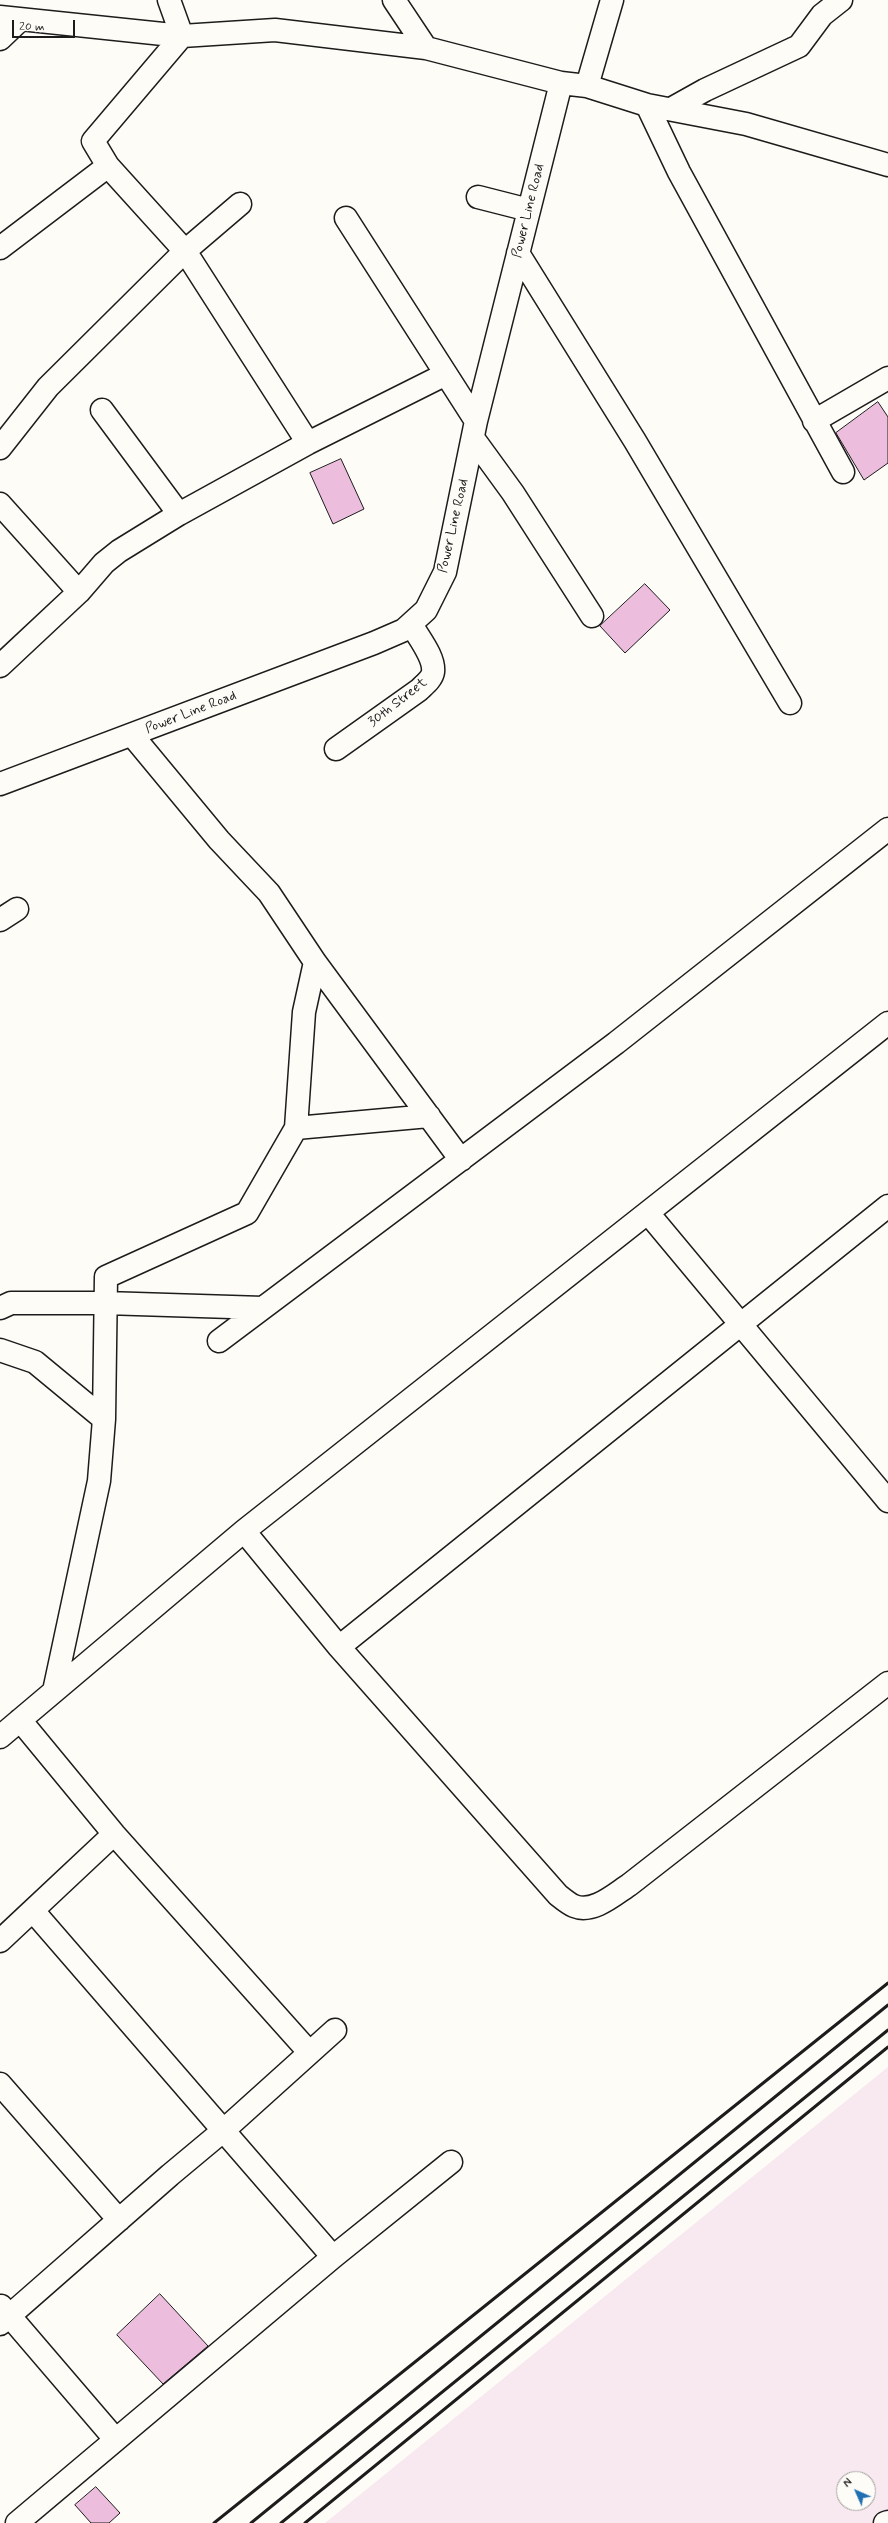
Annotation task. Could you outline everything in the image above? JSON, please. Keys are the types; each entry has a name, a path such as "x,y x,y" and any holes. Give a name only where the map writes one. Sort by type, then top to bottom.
{"street":[{"path":"169,0 182,36"},
{"path":"394,0 426,48"},
{"path":"587,86 612,0"},
{"path":"671,109 705,90 799,46 822,15 842,0"},
{"path":"0,39 10,18 64,22 182,36 275,30 426,48 561,83 587,86 647,105 746,124 888,165"},
{"path":"182,36 93,141 108,166 185,251 308,443"},
{"name":"Power Line Road","path":"0,784 374,644 404,630 426,610 445,572 474,430 561,83"},
{"path":"647,105 679,172 843,472"},
{"path":"0,248 108,166"},
{"path":"478,197 529,210"},
{"path":"0,448 48,387 185,251 240,204"},
{"path":"346,218 446,374 474,430 592,616"},
{"path":"518,253 631,434 790,703"},
{"path":"0,666 79,592 104,563 119,551 179,514 308,443 446,374"},
{"path":"814,421 888,378"},
{"path":"102,410 179,514"},
{"path":"0,504 79,592"},
{"name":"30th Street","path":"336,749 420,690 430,678 433,672 430,658 411,624"},
{"path":"132,735 219,840 269,893 315,962 461,1160"},
{"path":"219,1341 622,1039 888,829"},
{"path":"54,1691 99,1481 104,1419 106,1277 247,1213 296,1128 304,1012 315,962"},
{"path":"0,1737 244,1531 888,1023"},
{"path":"296,1128 429,1116"},
{"path":"339,1647 888,1206"},
{"path":"648,1213 888,1501"},
{"path":"0,1308 11,1303 105,1303 263,1308"},
{"path":"0,1350 35,1362 104,1419"},
{"path":"244,1531 339,1647 558,1895 575,1906 587,1907 602,1902 629,1885 888,1682"},
{"path":"20,1720 114,1834 309,2052"},
{"path":"0,1941 34,1912 114,1834"},
{"path":"34,1912 333,2256"},
{"path":"115,2439 3,2315 224,2130 335,2030"},
{"path":"0,2084 118,2220"},
{"path":"17,2523 333,2256 451,2162"}],"shaded area":[{"path":"888,2067 888,2523 325,2523"}],"building":[{"path":"878,402 888,417 888,463 864,480 836,433"},
{"path":"341,459 364,509 333,524 310,473"},
{"path":"645,584 670,610 625,653 600,626"},
{"path":"160,2294 208,2346 163,2384 117,2335"},
{"path":"96,2487 120,2513 109,2523 91,2523 75,2505"}],"railway":[{"path":"214,2523 888,1983"},
{"path":"251,2523 888,2005"},
{"path":"281,2523 888,2030"},
{"path":"305,2523 888,2047"}]}
